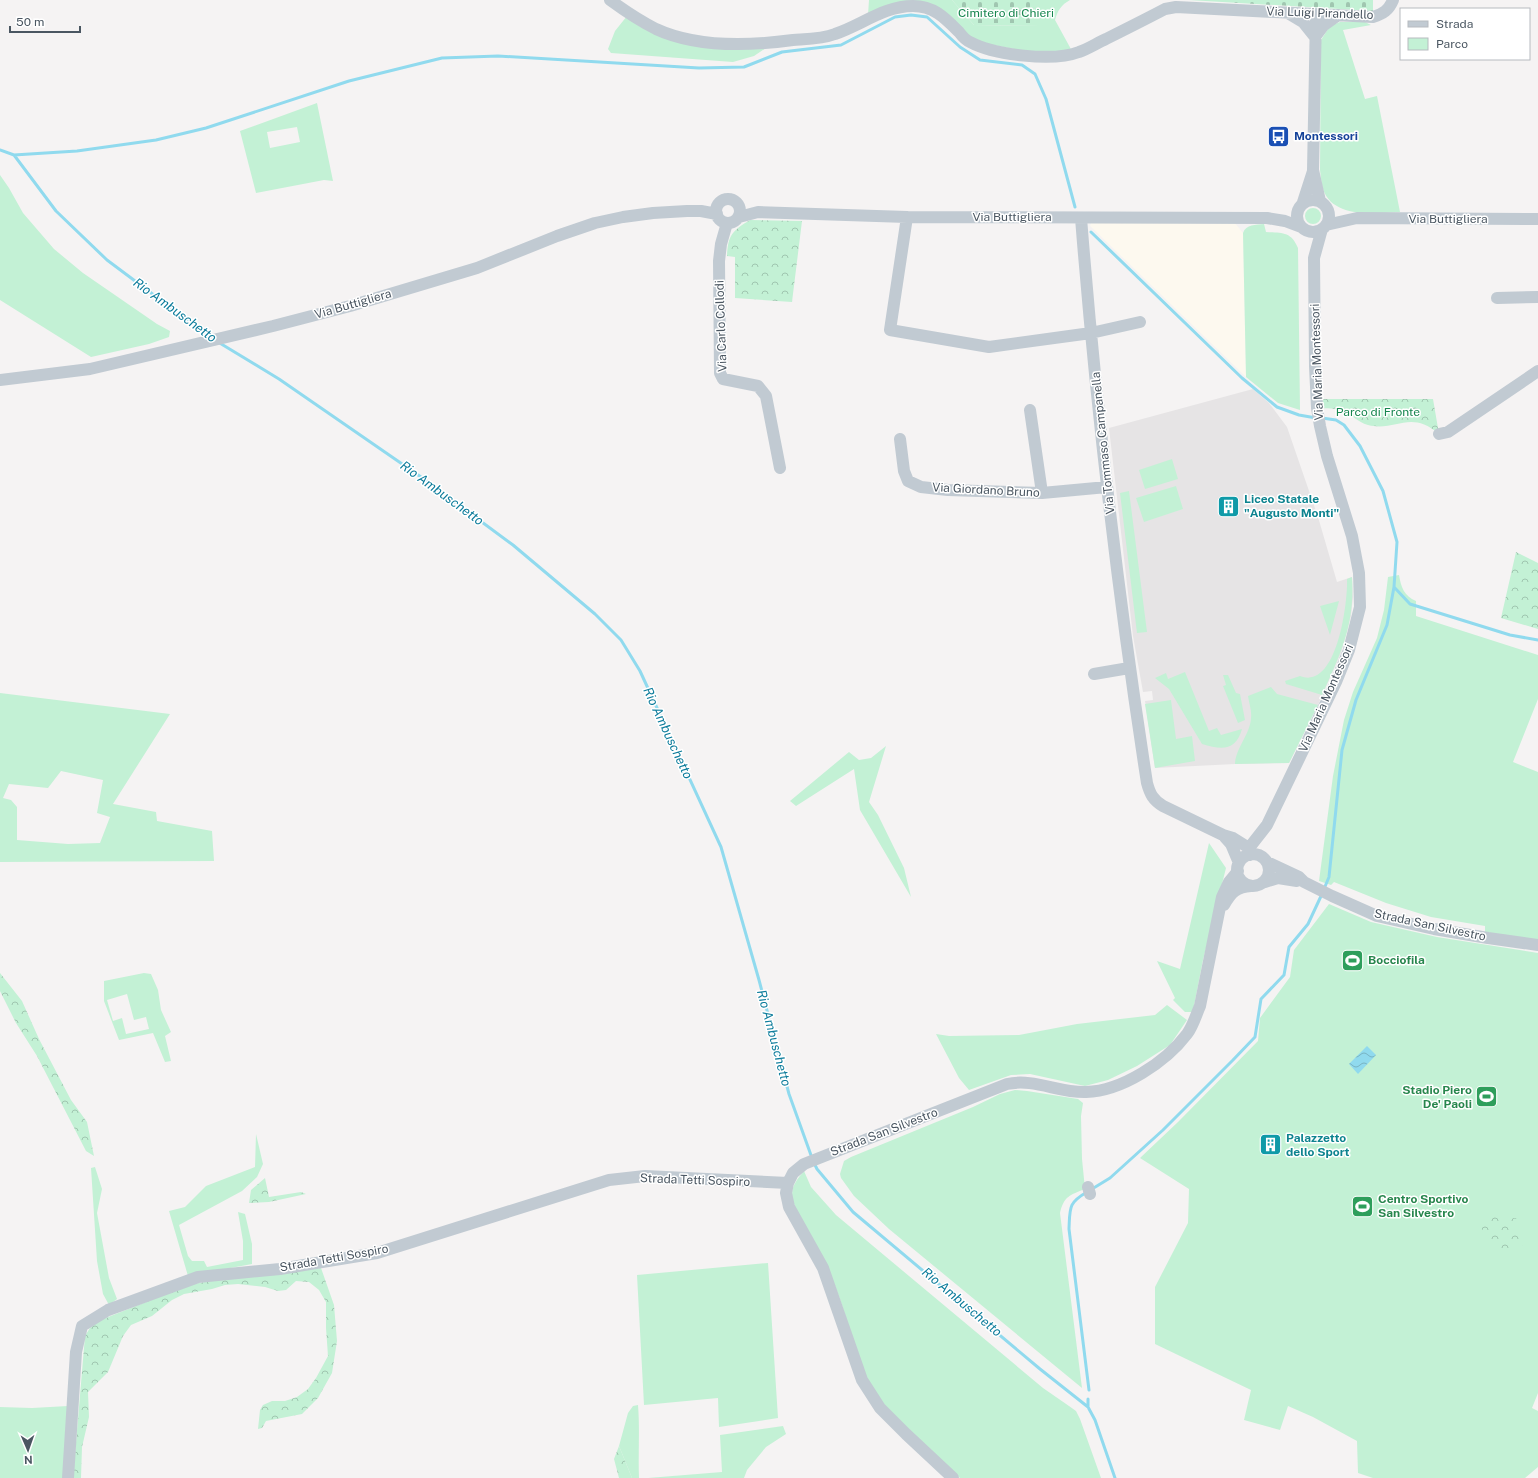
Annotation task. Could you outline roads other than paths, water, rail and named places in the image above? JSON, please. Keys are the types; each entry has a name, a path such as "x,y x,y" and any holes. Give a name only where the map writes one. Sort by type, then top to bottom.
{"street":[{"name":"Via Luigi Pirandello","path":"610,0 657,29 681,37 714,44 745,45 833,35 895,8 913,6 928,8 938,13 968,42 1002,53 1033,56 1062,56 1078,52 1165,9 1176,7 1373,17 1382,14 1391,6 1393,0"},
{"path":"1287,12 1303,22 1315,37"},
{"path":"1313,170 1329,216 1324,227 1314,232 1303,229 1296,218 1313,170 1316,14"},
{"path":"1315,37 1324,25 1338,15"},
{"path":"729,198 735,201 739,211 734,222 727,223 721,220 717,210 722,200 729,198"},
{"path":"1301,205 1311,199 1324,204"},
{"name":"Via Buttigliera","path":"1324,204 1357,218"},
{"name":"Via Buttigliera","path":"1267,218 1301,205"},
{"name":"Via Buttigliera","path":"0,380 90,369 273,326 356,304 477,268 556,236 595,223 653,213 717,210"},
{"name":"Via Buttigliera","path":"739,211 907,217 1267,218 1285,221 1303,229"},
{"path":"907,217 890,330 989,347 1091,333 1140,322"},
{"name":"Via Tommaso Campanella","path":"1081,218 1107,487 1129,668 1147,783 1151,795 1155,801 1223,835 1233,838 1257,855"},
{"name":"Via Buttigliera","path":"1324,227 1357,218 1538,219"},
{"name":"Via Carlo Collodi","path":"727,223 721,244 720,261 720,373 723,379 758,386 762,389 768,403 780,468"},
{"name":"Via Maria Montessori","path":"1257,855 1261,847 1267,825 1336,682 1349,650 1360,607 1359,573 1352,536 1327,456 1319,422 1315,366 1314,258 1324,227"},
{"name":"Via Maria Montessori","path":"1303,229 1314,258"},
{"path":"1497,298 1538,296"},
{"path":"1439,434 1448,432 1538,371"},
{"path":"1030,410 1042,493"},
{"name":"Via Giordano Bruno","path":"900,440 904,471 908,481 921,487 948,490 1042,493 1107,487"},
{"path":"1094,674 1129,668"},
{"path":"1223,835 1231,844 1242,881 1251,886 1261,885 1265,882 1269,872 1257,855 1246,856 1238,867"},
{"name":"Strada San Silvestro","path":"1257,855 1298,877 1304,882"},
{"name":"Strada San Silvestro","path":"788,1183 793,1173 804,1164 1007,1084 1027,1082 1087,1092 1120,1084 1142,1074 1174,1048 1188,1033 1194,1021 1200,1006 1222,897 1238,867"},
{"name":"Strada San Silvestro","path":"1265,882 1285,878 1304,882 1377,916 1442,930 1538,945"},
{"name":"Strada San Silvestro","path":"1220,911 1228,897 1236,890 1241,886 1251,886"},
{"name":"Strada Tetti Sospiro","path":"68,1478 76,1352 82,1326 108,1310 198,1277 280,1269 377,1253 609,1180 645,1176 788,1183"},
{"path":"788,1183 786,1193 789,1207 823,1268 862,1380 880,1408 953,1478"}],"water":[{"path":"1367,1046 1376,1055 1358,1074 1349,1064"}],"waterway":[{"path":"14,155 77,151 156,140 206,128 349,81 442,58 498,56 699,68 744,67 782,52 841,45 895,17 911,15 927,17 960,47 980,60 1022,65 1035,74 1046,99 1075,207"},
{"name":"Rio Ambuschetto","path":"0,150 14,155 56,211 107,260 210,337"},
{"path":"1091,232 1242,378 1277,407 1299,415 1316,418"},
{"name":"Rio Ambuschetto","path":"218,342 279,379 421,477 513,545 595,614 621,640 640,671 721,847 759,980 789,1094 812,1158"},
{"path":"1322,418 1336,420 1344,425 1360,446 1383,491 1397,542 1394,587 1387,625 1356,700 1342,750 1329,877 1324,889"},
{"path":"1394,587 1410,604 1510,635 1538,640"},
{"path":"1092,1189 1110,1178 1163,1130 1255,1037 1261,999 1284,975 1289,947 1308,924 1322,894"},
{"name":"Rio Ambuschetto","path":"814,1163 817,1169 853,1212 1040,1369 1088,1407 1095,1420 1115,1478"},
{"path":"1087,1192 1076,1199 1071,1207 1069,1229 1089,1390"},
{"name":"Rio Ambuschetto","path":"1088,1399 1088,1407"}],"place":[{"name":"Montessori","path":"1279,136"},
{"name":"Liceo Statale \"Augusto Monti\"","path":"1229,506"},
{"name":"Bocciofila","path":"1353,960"},
{"name":"Stadio Piero De' Paoli","path":"1487,1097"},
{"name":"Palazzetto dello Sport","path":"1270,1145"},
{"name":"Centro Sportivo San Silvestro","path":"1363,1206"}],"park label":[{"name":"Cimitero di Chieri","path":"1006,13"},
{"name":"Parco di Fronte","path":"1378,412"}]}
